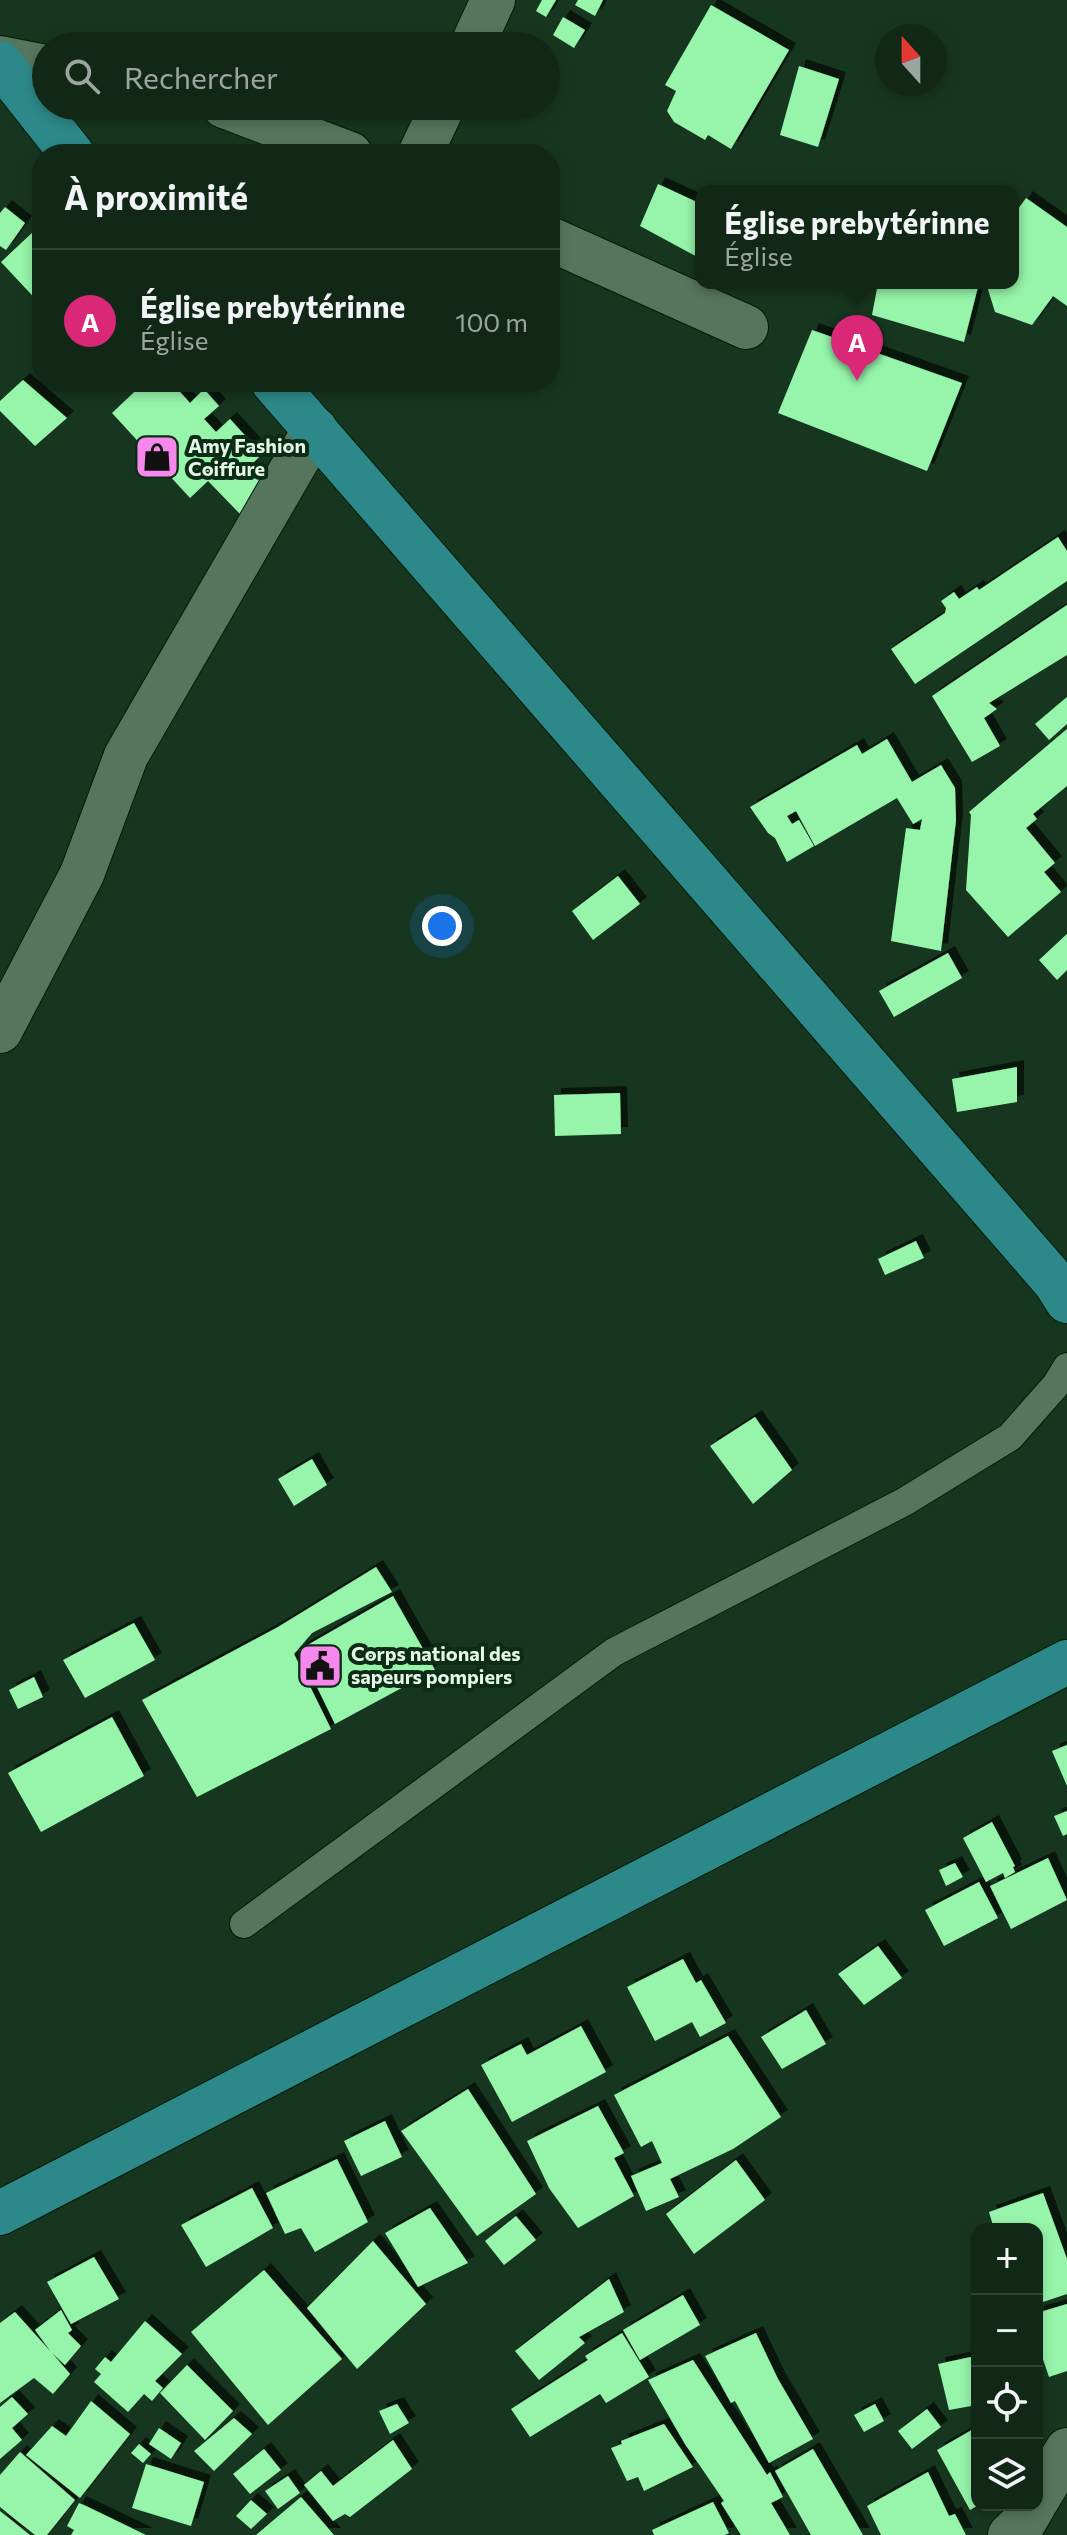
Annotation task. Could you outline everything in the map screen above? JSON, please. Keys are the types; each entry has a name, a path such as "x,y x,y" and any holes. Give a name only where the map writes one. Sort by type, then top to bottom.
{"main road":[{"path":"0,60 32,102"},
{"path":"46,120 64,144"},
{"path":"282,392 893,1092 1055,1282 1067,1301"},
{"path":"0,2213 1067,1662"}],"street":[{"path":"478,32 493,0"},
{"path":"0,60 32,65"},
{"path":"261,120 324,144"},
{"path":"425,144 436,120"},
{"path":"560,243 746,327"},
{"path":"0,1031 82,874 126,756 315,429"},
{"path":"1043,2491 1067,2450"},
{"path":"1010,2535 1031,2511"}],"lane":[{"path":"244,1924 614,1652 904,1502 1010,1437 1056,1385 1067,1367"}],"building":[{"path":"542,0 556,0 546,17 536,11"},
{"path":"578,0 603,0 595,16 575,5"},
{"path":"711,5 789,50 731,149 708,135 705,140 674,122 667,111 676,91 665,85"},
{"path":"563,17 585,30 574,48 560,39 560,32 555,32"},
{"path":"799,66 839,79 818,147 780,135"},
{"path":"658,184 695,201 695,256 640,226"},
{"path":"1026,198 1067,227 1067,306 1053,296 1032,325 995,312 988,289 1019,289 1019,208"},
{"path":"5,207 25,223 6,250 0,246 0,213"},
{"path":"32,233 32,295 1,262"},
{"path":"877,289 977,289 964,342 872,315"},
{"path":"812,330 962,383 927,471 778,413"},
{"path":"23,380 32,388 32,392 37,392 67,418 35,446 0,411 0,401"},
{"path":"134,392 180,392 190,403 201,392 207,392 219,406 204,419 216,432 230,419 262,454 249,467 268,489 240,514 208,481 190,498 112,413"},
{"path":"1058,537 1067,551 1067,581 915,684 891,649 945,613 946,608 941,601 954,592 959,599 977,587 979,590"},
{"path":"1067,605 1067,655 989,703 997,709 984,718 1000,746 972,762 932,696"},
{"path":"1067,697 1067,724 1049,740 1035,724"},
{"path":"1067,729 1067,786 1033,814 1037,819 1026,828 1055,863 1044,872 1061,892 1008,937 966,890 969,812"},
{"path":"887,739 912,782 941,765 955,788 956,820 941,951 891,941 906,828 920,830 922,819 913,824 897,798 815,846 796,811 787,816 792,824 799,820 814,846 787,862 775,838 750,807 857,745 862,754"},
{"path":"618,876 640,904 593,940 572,911"},
{"path":"1067,934 1067,970 1057,980 1039,960"},
{"path":"948,953 962,978 894,1017 879,991"},
{"path":"1017,1067 1017,1102 957,1112 952,1079"},
{"path":"620,1093 621,1134 555,1136 554,1095"},
{"path":"916,1241 924,1258 885,1275 878,1259"},
{"path":"755,1417 792,1470 753,1504 710,1446"},
{"path":"312,1459 327,1485 294,1506 278,1479"},
{"path":"376,1567 392,1592 312,1633 294,1654 331,1729 197,1797 142,1700 278,1627"},
{"path":"393,1596 435,1670 335,1724 299,1650"},
{"path":"134,1623 155,1660 85,1698 63,1660"},
{"path":"34,1677 43,1697 18,1709 9,1690"},
{"path":"112,1717 144,1776 41,1832 8,1773"},
{"path":"1067,1745 1067,1786 1052,1751"},
{"path":"1067,1811 1067,1834 1063,1836 1054,1816"},
{"path":"992,1822 1015,1866 1015,1872 1005,1878 1003,1873 986,1882 963,1838"},
{"path":"1048,1858 1067,1900 1011,1929 990,1886"},
{"path":"955,1863 963,1877 946,1886 939,1870"},
{"path":"979,1882 998,1918 944,1946 925,1910"},
{"path":"878,1946 902,1978 864,2005 838,1974"},
{"path":"683,1959 696,1983 701,1980 726,2023 700,2037 692,2022 655,2041 627,1987"},
{"path":"806,2010 826,2044 782,2069 761,2037"},
{"path":"581,2026 606,2072 512,2122 481,2065 521,2044 527,2055"},
{"path":"728,2036 781,2117 733,2149 670,2179 679,2197 646,2211 631,2176 662,2163 652,2141 641,2147 614,2095"},
{"path":"468,2089 536,2194 477,2236 401,2131"},
{"path":"598,2106 624,2153 614,2158 634,2196 578,2228 549,2188 527,2141"},
{"path":"385,2121 402,2157 361,2176 344,2141"},
{"path":"337,2159 368,2222 315,2252 301,2228 285,2234 266,2193"},
{"path":"736,2160 765,2200 694,2254 666,2214"},
{"path":"252,2188 273,2228 206,2267 181,2225"},
{"path":"1043,2193 1067,2259 1067,2294 1043,2302 1043,2223 992,2223 989,2212"},
{"path":"430,2208 468,2263 418,2287 385,2233"},
{"path":"516,2216 536,2240 504,2265 485,2241"},
{"path":"373,2241 426,2304 357,2369 307,2308"},
{"path":"94,2257 119,2299 71,2324 47,2282"},
{"path":"264,2270 342,2359 268,2425 191,2332"},
{"path":"609,2279 624,2312 579,2337 585,2343 539,2380 515,2351"},
{"path":"683,2295 700,2325 640,2360 623,2330"},
{"path":"1067,2304 1067,2371 1049,2377 1043,2360 1043,2311"},
{"path":"61,2310 72,2330 68,2333 81,2346 65,2365 52,2353 70,2374 53,2394 34,2378 0,2403 0,2323 15,2312 51,2352 35,2330"},
{"path":"145,2321 182,2354 155,2381 163,2388 152,2401 144,2394 128,2412 94,2382 101,2374 95,2369 105,2357 111,2362"},
{"path":"622,2333 649,2377 606,2403 600,2394 530,2437 511,2409 588,2360 585,2356"},
{"path":"756,2333 778,2379 813,2439 769,2463 735,2401 731,2403 705,2356"},
{"path":"971,2357 971,2406 949,2410 938,2364"},
{"path":"693,2360 767,2475 770,2472 783,2497 771,2503 790,2535 741,2535 721,2503 724,2501 685,2444 648,2380"},
{"path":"187,2365 233,2411 205,2440 160,2393"},
{"path":"12,2397 28,2414 12,2428 22,2440 0,2459 0,2407"},
{"path":"91,2401 130,2434 80,2498 26,2455 52,2426 66,2436"},
{"path":"397,2404 409,2423 390,2434 379,2411"},
{"path":"875,2404 884,2421 864,2432 854,2415"},
{"path":"927,2409 941,2427 912,2449 898,2431"},
{"path":"234,2418 252,2434 214,2471 194,2451"},
{"path":"664,2424 693,2467 644,2491 638,2477 627,2481 611,2448"},
{"path":"159,2428 181,2443 171,2459 149,2444"},
{"path":"971,2430 970,2510 937,2450"},
{"path":"393,2440 412,2469 350,2517 345,2514 333,2521 304,2485 321,2471 333,2486"},
{"path":"139,2444 151,2454 143,2463 131,2453"},
{"path":"264,2449 281,2470 250,2494 233,2474"},
{"path":"813,2449 863,2535 811,2535 775,2471"},
{"path":"20,2452 75,2500 47,2535 35,2535 0,2507 0,2475"},
{"path":"146,2464 204,2482 191,2526 132,2508"},
{"path":"928,2472 949,2516 955,2514 966,2535 881,2535 867,2506"},
{"path":"288,2476 300,2493 278,2509 265,2491"},
{"path":"301,2497 334,2535 256,2535"},
{"path":"251,2500 267,2514 251,2529 236,2516"},
{"path":"713,2502 729,2533 654,2535 652,2530"},
{"path":"79,2503 146,2535 71,2535 74,2530 67,2526"},
{"path":"0,2511 30,2535 0,2535"}],"place":[{"name":"Église prebytérinne","path":"857,381"},
{"name":"Amy Fashion Coiffure","path":"157,457"},
{"name":"Corps national des sapeurs pompiers","path":"320,1666"}]}
